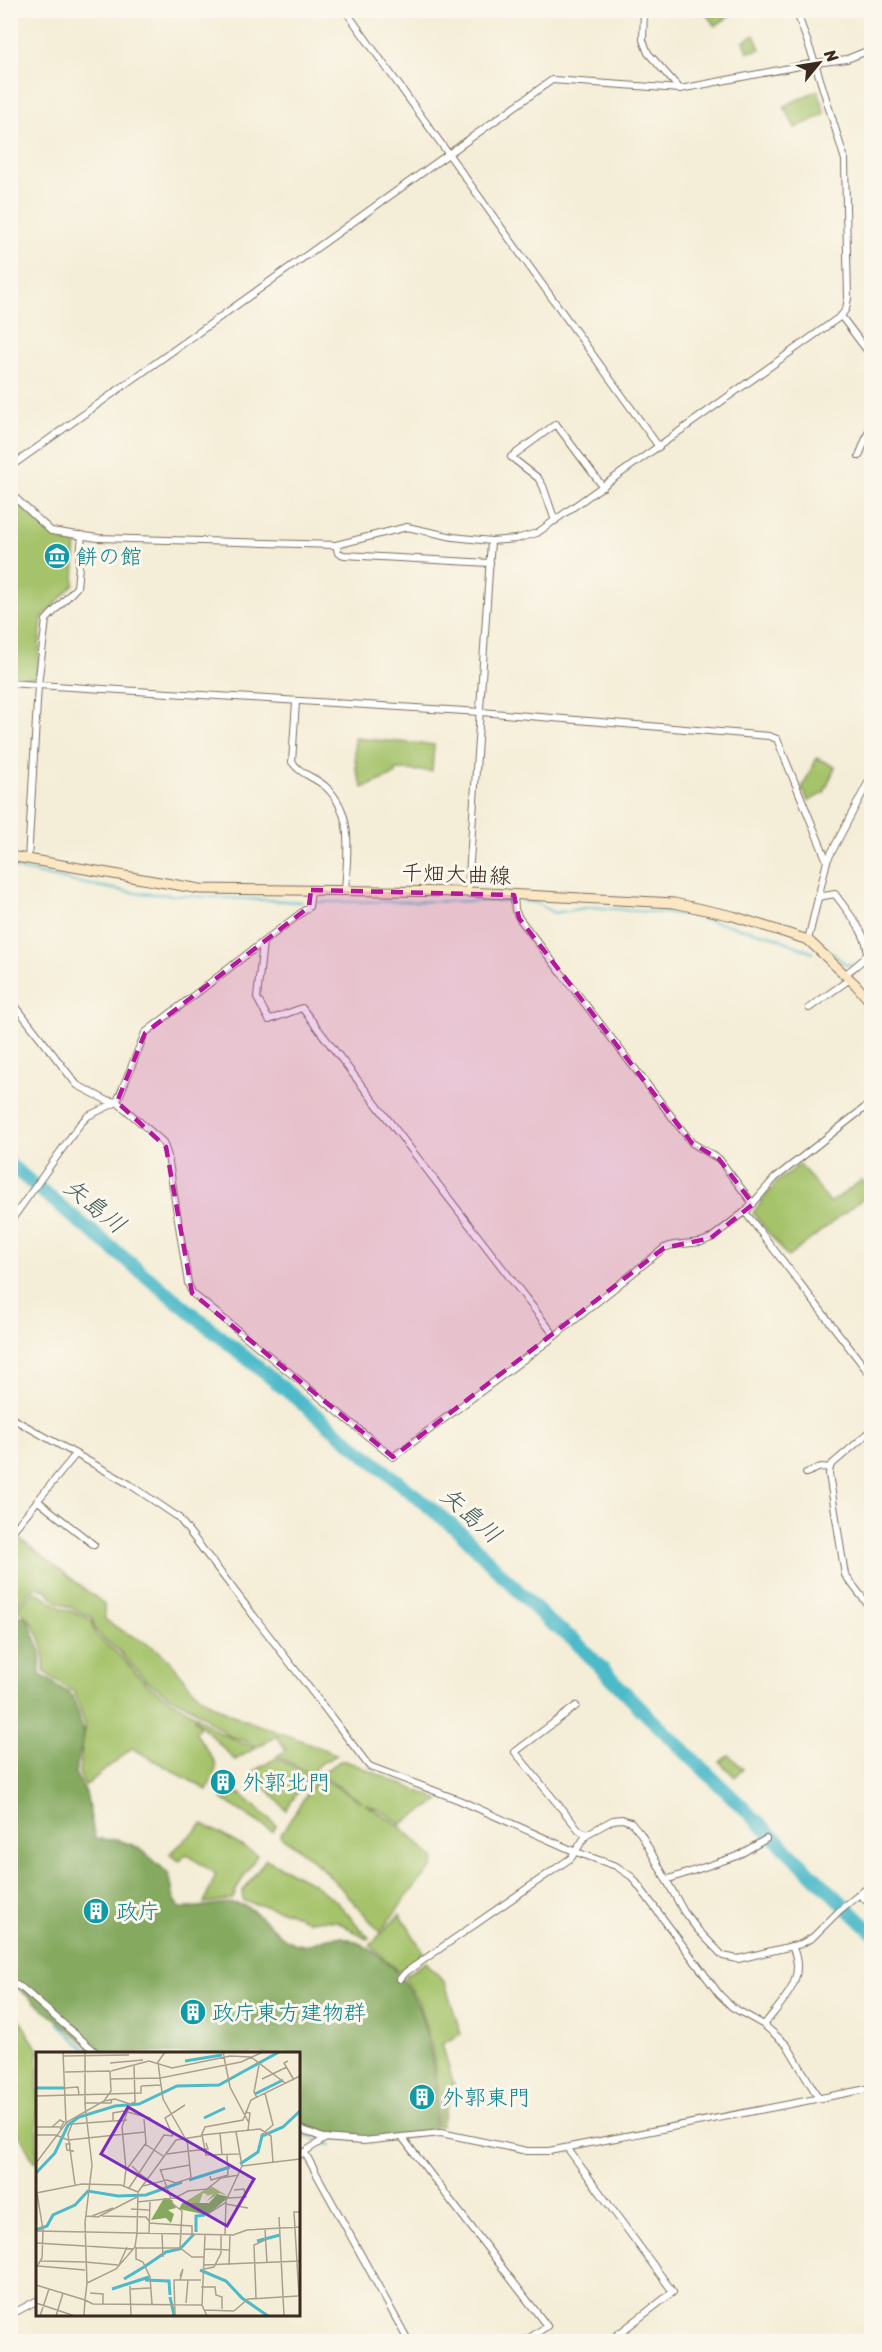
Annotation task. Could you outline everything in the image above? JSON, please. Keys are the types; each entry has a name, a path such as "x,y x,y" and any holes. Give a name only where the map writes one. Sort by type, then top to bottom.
{"main road":[{"name":"千畑大曲線","path":"10,856 200,889 468,892 674,903 733,916 808,940 849,974 872,1004"}],"street":[{"path":"345,10 659,447"},
{"path":"644,10 643,40 648,53 680,89"},
{"path":"10,493 51,531 98,538 336,545 408,527 453,537 491,541 516,539 537,533 841,316 846,309 848,298 845,160 796,10"},
{"path":"10,467 552,80 680,89 815,63 848,59 872,49"},
{"path":"841,316 872,357"},
{"path":"859,456 872,423"},
{"path":"555,521 538,478 511,457 556,424 603,487"},
{"path":"28,860 38,685 46,620 77,587 82,535"},
{"path":"468,892 491,541"},
{"path":"336,545 338,553 344,555 490,563"},
{"path":"10,683 481,712 769,736 777,739 826,861"},
{"path":"296,702 292,762 300,772 329,790 336,798 347,824 345,891"},
{"path":"808,940 826,861 872,775"},
{"path":"10,1222 84,1120 117,1102 145,1033 309,907 311,890"},
{"path":"809,1008 849,974 866,955 867,947 864,935 835,894 818,897"},
{"path":"514,895 515,910 519,918 685,1134 698,1148 719,1159 753,1203"},
{"path":"263,942 257,998 269,1020 302,1008 555,1336"},
{"path":"10,999 77,1085 106,1100 117,1102 163,1142 166,1147 188,1283 192,1293 393,1457 555,1336 664,1248 701,1242 711,1238 745,1212 775,1178 872,1102"},
{"path":"745,1212 872,1377"},
{"path":"10,1417 129,1484 178,1517 369,1766 459,1800 576,1852 616,1866 632,1876 719,1994 732,2007 764,2025 787,2045 818,2097"},
{"path":"872,1430 830,1466 829,1474 844,1575 872,1610"},
{"path":"10,1534 76,1454"},
{"path":"806,1473 821,1467 830,1468"},
{"path":"38,1501 93,1545"},
{"path":"576,1706 515,1752 579,1830 587,1834"},
{"path":"400,1979 406,1972 561,1865 576,1852 587,1834 613,1820 622,1818 631,1822 640,1834 684,1912 723,1956 738,1959 792,1946 813,1937 840,1910 872,1884"},
{"path":"666,1880 737,1856 766,1839"},
{"path":"859,1894 872,1906"},
{"path":"764,2025 797,1979 795,1953 792,1946"},
{"path":"10,1983 22,1988 96,2052"},
{"path":"300,2129 327,2138 363,2141 441,2133 527,2151 568,2149 872,2088"},
{"path":"402,2137 547,2326 528,2339 530,2342"},
{"path":"327,2138 302,2154 409,2342"},
{"path":"568,2149 674,2292 608,2342"},
{"path":"10,2314 36,2301"}],"highlighted area":[{"path":"311,890 514,895 519,918 692,1143 719,1159 753,1204 711,1238 664,1248 393,1457 192,1293 166,1147 117,1102 145,1033 309,907"}],"green space":[{"path":"704,11 737,11 715,26"},
{"path":"754,35 760,49 748,52 744,41"},
{"path":"818,90 825,114 795,128 784,106"},
{"path":"10,495 49,534 76,538 74,584 42,618 37,678 11,677"},
{"path":"354,738 434,745 432,771 395,770 396,774 363,788 356,769"},
{"path":"817,758 835,767 824,793 808,801 802,788"},
{"path":"800,1164 830,1203 862,1180 871,1192 788,1257 753,1213 776,1183"},
{"path":"15,1535 104,1604 105,1619 160,1652 208,1702 239,1718 337,1755 318,1765 311,1774 277,1756 286,1750 277,1736 257,1747 229,1736 194,1709 167,1695 146,1680 119,1651 103,1639 95,1629 92,1617 56,1601 46,1590 35,1587 17,1604 11,1606 11,1539"},
{"path":"34,1592 59,1607 92,1621 98,1637 146,1683 198,1716 194,1719 200,1727 195,1732 215,1762 216,1769 207,1790 132,1748 85,1786 79,1773 85,1726 75,1693 44,1672 44,1650 36,1630 24,1614 14,1610"},
{"path":"11,1615 27,1617 41,1652 40,1674 73,1696 84,1734 75,1773 86,1793 95,1839 118,1840 143,1851 169,1874 174,1898 180,1908 236,1903 257,1913 280,1935 294,1943 306,1945 329,1938 342,1937 364,1946 384,1960 409,1988 423,2020 436,2090 437,2109 433,2132 385,2140 323,2138 300,2128 300,2052 97,2052 11,1983"},
{"path":"199,1718 220,1733 255,1748 235,1760 196,1720"},
{"path":"729,1755 743,1769 735,1777 720,1762"},
{"path":"276,1758 309,1775 286,1810 252,1772"},
{"path":"340,1761 346,1761 440,1800 401,1824 382,1811 365,1804 400,1826 434,1858 433,1867 380,1932 321,1868 280,1836 318,1776 362,1802 320,1774"},
{"path":"232,1791 241,1794 276,1825 273,1832 222,1799"},
{"path":"203,1824 257,1855 233,1899 204,1903 216,1874 186,1854 179,1861 170,1854"},
{"path":"266,1859 313,1884 337,1902 369,1938 366,1939 337,1921 306,1920 288,1912 243,1901 242,1892"},
{"path":"400,1914 424,1953 399,1972 370,1945"},
{"path":"426,1962 445,1983 461,2034 442,2044 455,2089 446,2106 441,2126 436,2126 441,2104 431,2044 418,2001 405,1978 407,1974"},
{"path":"16,2014 39,2052 36,2052 36,2161 34,2162 11,2119 11,2018"}],"waterway":[{"path":"10,867 136,893 302,902"},
{"path":"318,902 509,901"},
{"path":"521,901 536,903 554,913 591,907 686,915 773,936 813,953"},
{"path":"824,946 845,964 854,964"},
{"path":"859,965 872,965"},
{"name":"矢島川","path":"10,1165 461,1533 548,1621 574,1640 646,1714 872,1932"},
{"path":"10,1986 17,1989"},
{"path":"58,2023 89,2052"},
{"path":"300,2134 317,2141"},
{"path":"323,2142 331,2145"}],"place":[{"name":"餅の館","path":"57,556"},
{"name":"外郭北門","path":"223,1782"},
{"name":"政庁","path":"96,1911"},
{"name":"政庁東方建物群","path":"193,2012"},
{"name":"外郭東門","path":"422,2097"}]}
